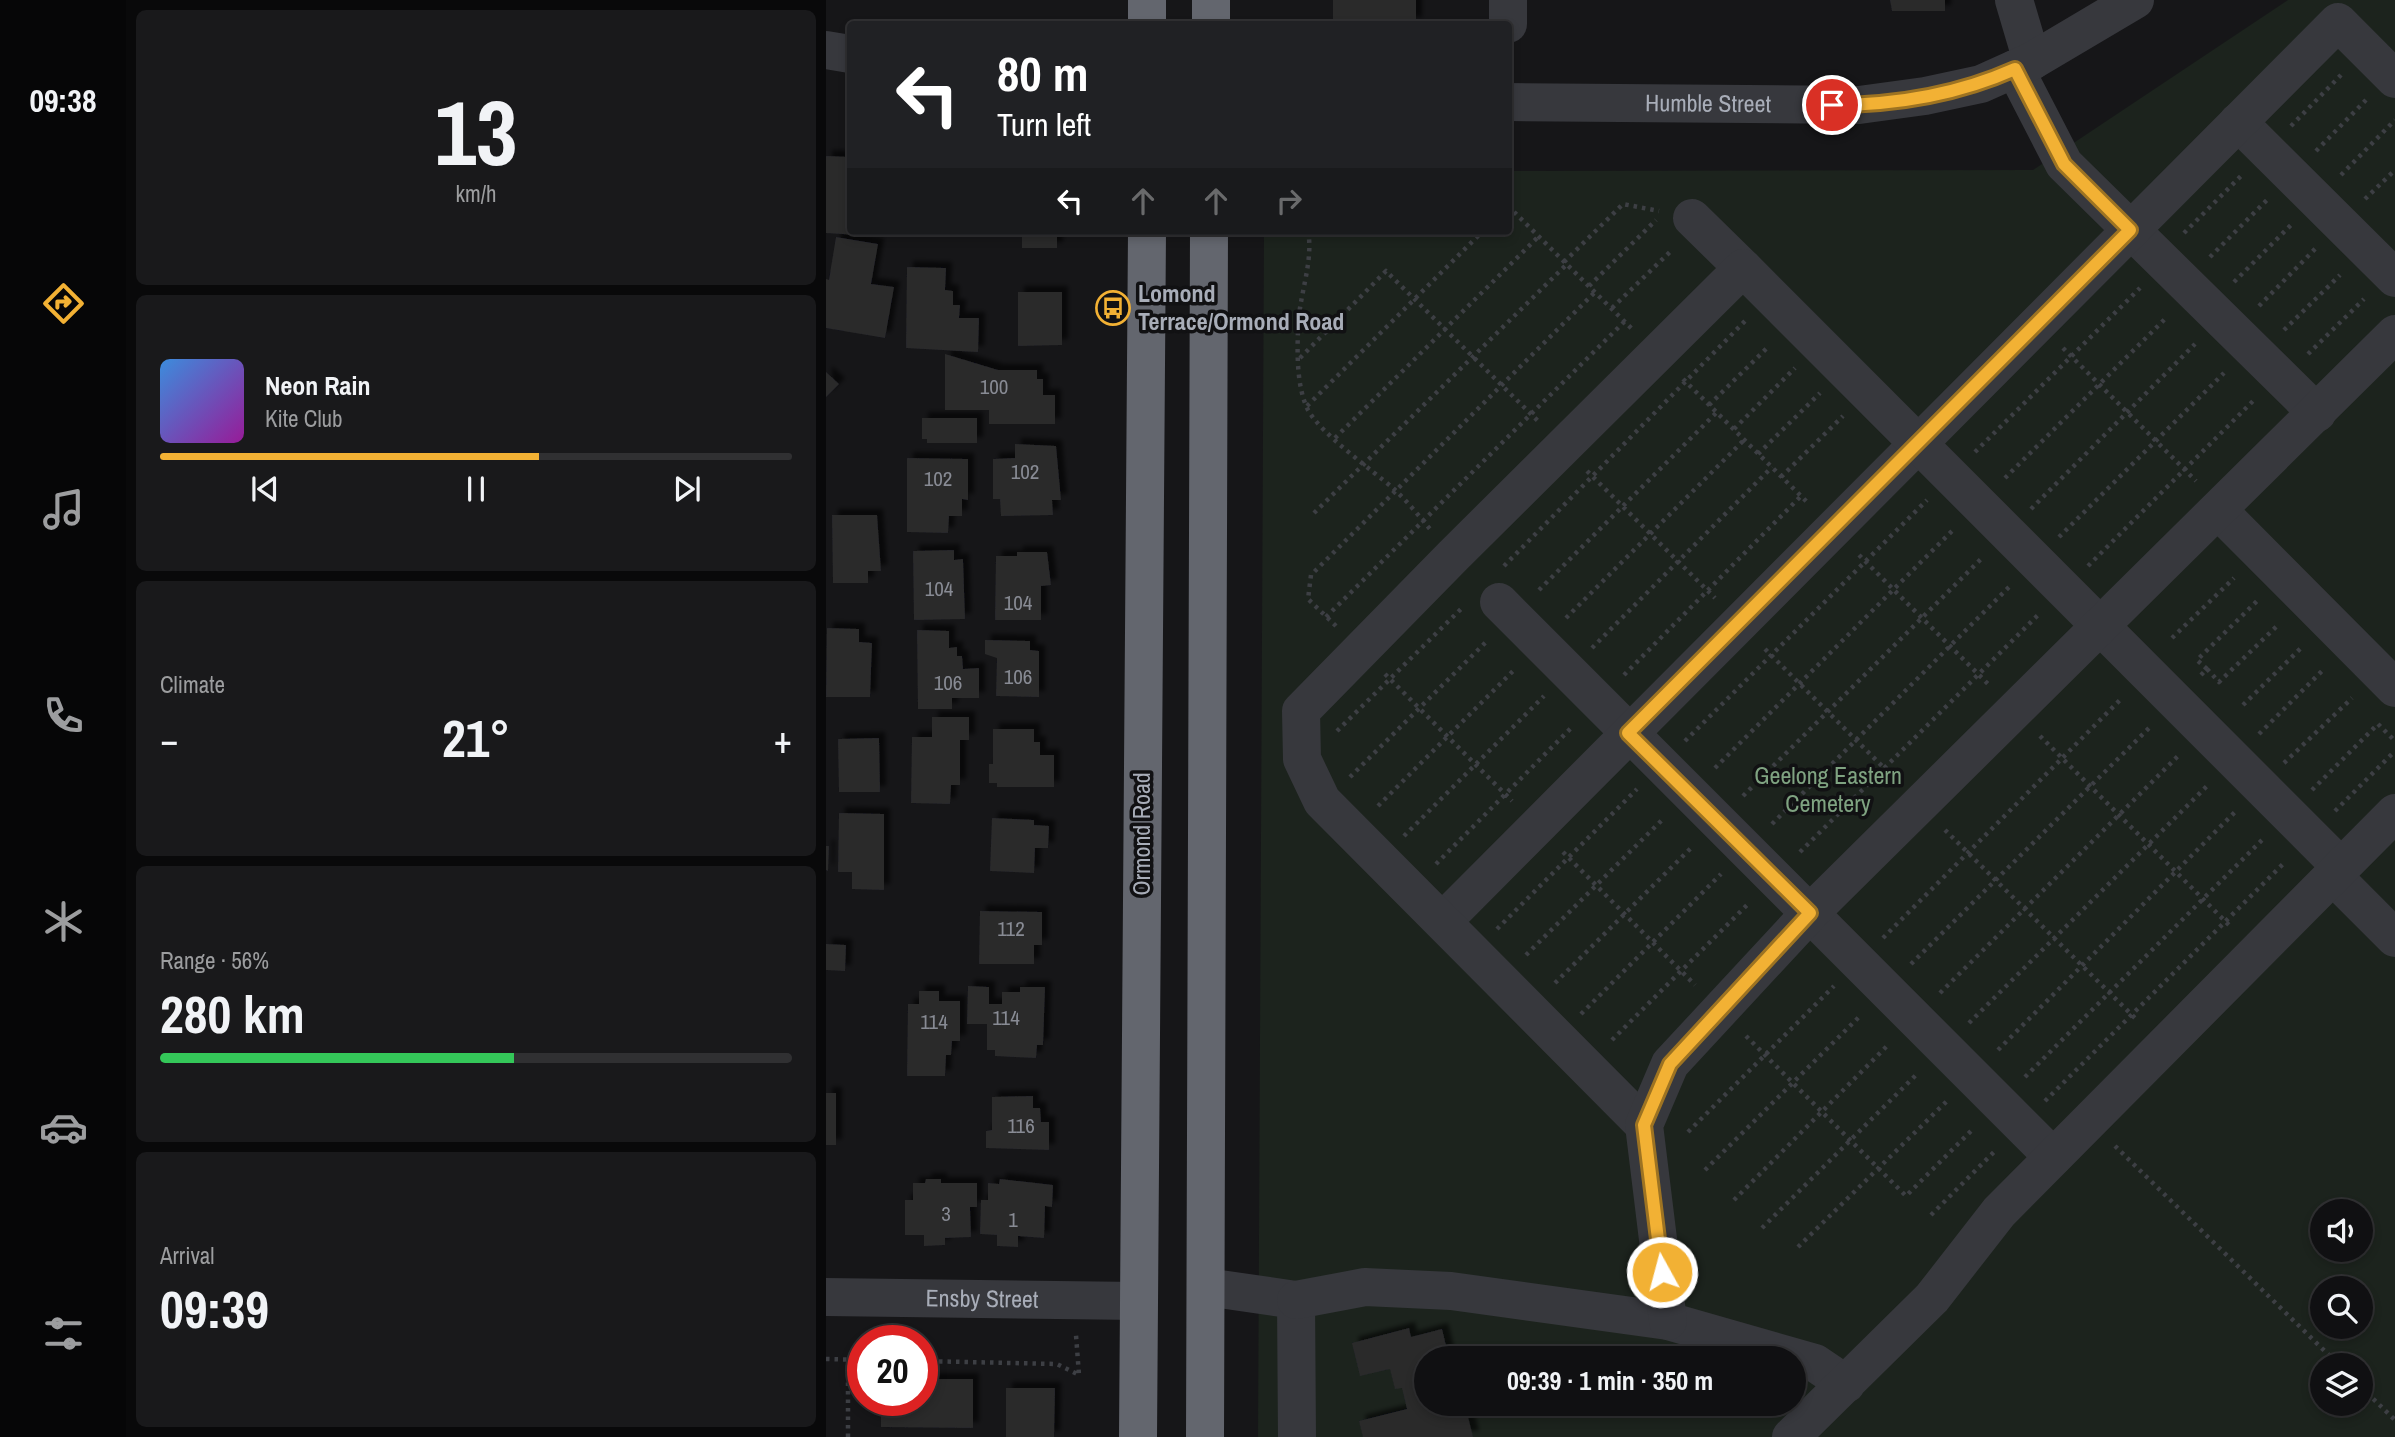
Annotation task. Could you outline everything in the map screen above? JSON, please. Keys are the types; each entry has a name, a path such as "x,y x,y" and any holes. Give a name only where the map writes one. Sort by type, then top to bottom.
{"highway":[{"path":"1147,0 1147,21"},
{"path":"1211,0 1211,21"},
{"name":"Ormond Road","path":"1138,1437 1147,235"},
{"path":"1205,1437 1209,235"}],"street":[{"path":"1508,0 1508,21"},
{"path":"2014,0 2024,65 2064,164 2317,413"},
{"name":"Humble Street","path":"1512,103 1859,105 1925,96 1981,84 2024,65 2135,0"},
{"path":"1443,921 2338,22 2395,79"},
{"path":"826,50 847,54"},
{"path":"2238,122 2384,266"},
{"path":"1695,220 2299,826 2395,938"},
{"path":"1644,1125 1324,803 1304,763 1301,711 1743,268"},
{"path":"1668,1321 1644,1125 1670,1064 1810,913 2395,334"},
{"path":"2220,508 2382,701"},
{"path":"1491,595 2053,1157"},
{"path":"1791,1437 1932,1298 1999,1212 2395,813"},
{"path":"1206,1287 1296,1300 1365,1287 1438,1291 1668,1321 1815,1363 1846,1384"},
{"name":"Ensby Street","path":"826,1297 1139,1301"},
{"path":"1296,1300 1297,1437"}],"path":[{"path":"1314,513 1474,357 1623,204 1664,212 1589,286"},
{"path":"1512,210 2257,953"},
{"path":"1612,308 1695,220"},
{"path":"1309,235 1311,250 1305,269 1298,331 1300,384 1307,406 1335,438 1396,491 1453,556"},
{"path":"1307,406 1479,235"},
{"path":"1335,438 1539,236"},
{"path":"1474,952 2164,264"},
{"path":"1558,1037 2156,441 2267,365 2384,266"},
{"path":"1586,1066 2185,469 2267,365 2384,266"},
{"path":"1300,358 1387,271 2164,1046"},
{"path":"1501,980 2193,291"},
{"path":"1595,292 1311,575 1308,599 1906,1196 2132,1014 2225,921 2378,724 2382,701"},
{"path":"1530,1009 2221,319"},
{"path":"1326,617 1625,321"},
{"path":"2038,323 2185,469 2220,508"},
{"path":"1304,763 1390,679 1491,595 1593,477 1686,382 1818,345"},
{"path":"1709,405 1818,345"},
{"path":"1734,429 1818,345"},
{"path":"1758,454 1818,345"},
{"path":"1781,477 1818,345"},
{"path":"2172,638 2234,578"},
{"path":"2257,601 2197,660 2219,682 2280,624"},
{"path":"2243,705 2302,647"},
{"path":"1762,1228 2324,669"},
{"path":"1705,1170 2207,670"},
{"path":"1688,1132 2147,674"},
{"path":"1798,1247 2351,696 2360,705"},
{"path":"2378,724 2395,741"},
{"path":"1734,1200 2203,730"},
{"path":"1931,1215 2109,993 2203,899 2395,751"},
{"path":"2089,1121 2327,1353"},
{"path":"826,1359 847,1360"},
{"path":"938,1361 1057,1364 1079,1375"},
{"path":"2373,1399 2395,1420"},
{"path":"848,1416 848,1437"}],"green space":[{"name":"Geelong Eastern Cemetery","path":"2288,0 2395,0 2395,1437 1258,1437 1264,235 1512,235 1512,171 2033,170"}],"building":[{"path":"1333,0 1416,0 1416,21 1333,21"},
{"path":"1890,0 1945,0 1945,11 1892,11"},
{"path":"826,156 847,157 847,234 826,233"},
{"path":"1022,235 1057,235 1057,248 1022,248"},
{"path":"836,237 878,244 871,284 894,287 885,338 826,328 826,279 829,280"},
{"path":"907,267 946,268 945,290 953,291 953,305 960,305 959,318 979,318 978,352 906,348"},
{"path":"1018,292 1062,292 1062,345 1018,346"},
{"path":"945,354 998,370 1037,370 1037,379 1043,379 1043,395 1055,395 1055,424 989,424 989,410 945,410"},
{"path":"826,372 839,384 826,397"},
{"path":"922,418 977,418 977,443 927,443 927,439 922,439"},
{"path":"1015,444 1056,446 1061,500 1052,500 1053,515 1001,516 1000,499 993,499 993,459 1015,458"},
{"path":"907,458 968,459 968,500 962,499 962,516 949,516 948,533 907,532"},
{"path":"832,515 877,515 881,571 868,571 868,583 833,583"},
{"path":"954,550 954,560 963,559 965,619 914,620 913,551"},
{"path":"1017,552 1047,552 1051,585 1041,586 1041,620 995,620 996,556 1017,556"},
{"path":"827,628 859,629 859,642 872,643 870,697 826,697"},
{"path":"917,630 949,631 949,648 957,647 957,656 962,656 963,669 979,668 979,698 952,698 952,709 918,709"},
{"path":"985,640 1030,641 1030,650 1039,651 1039,697 996,696 997,658 985,654"},
{"path":"932,717 969,717 969,740 960,740 960,785 951,785 950,804 911,803 912,737 932,737"},
{"path":"993,729 1034,729 1034,742 1040,742 1040,755 1054,755 1054,787 997,787 997,783 989,783 989,764 993,764"},
{"path":"879,738 880,792 839,792 838,739"},
{"path":"839,813 884,814 884,890 852,889 852,872 838,872"},
{"path":"992,818 1034,820 1034,825 1049,826 1048,848 1035,848 1034,873 990,871"},
{"path":"826,846 829,846 828,871 826,870"},
{"path":"980,911 1042,912 1042,945 1034,945 1034,964 979,964"},
{"path":"826,944 846,945 845,971 826,970"},
{"path":"968,986 989,987 989,1004 1002,1004 1002,992 1020,992 1020,987 1045,987 1043,1045 1037,1045 1036,1058 995,1056 995,1050 987,1050 987,1024 967,1024"},
{"path":"919,991 939,991 939,1001 960,1001 960,1041 952,1041 951,1055 946,1055 945,1076 907,1076 908,1004 919,1004"},
{"path":"826,1093 836,1093 836,1145 826,1145"},
{"path":"1033,1096 1033,1108 1040,1108 1041,1122 1049,1122 1049,1150 986,1148 986,1131 992,1130 992,1097"},
{"path":"926,1179 941,1179 941,1183 977,1183 977,1207 970,1207 971,1237 945,1238 945,1245 924,1246 924,1235 905,1235 905,1200 913,1200 913,1183 925,1183"},
{"path":"1000,1179 1053,1185 1052,1207 1045,1206 1044,1238 1018,1236 1018,1247 997,1246 997,1235 980,1234 981,1200 988,1200 988,1183 999,1184"},
{"path":"1409,1328 1411,1337 1442,1329 1446,1346 1414,1346 1414,1416 1468,1416 1473,1437 1363,1437 1359,1421 1407,1409 1402,1388 1395,1389 1390,1369 1360,1376 1352,1343"},
{"path":"938,1379 973,1379 973,1428 881,1427 881,1416 938,1416"},
{"path":"1006,1388 1055,1388 1054,1437 1006,1437"}],"place":[{"name":"Lomond Terrace/Ormond Road","path":"1113,308"}],"route":[{"path":"1662,1272 1644,1125 1670,1064 1810,913 1628,733 2130,230 2064,164 2015,69 1981,84 1925,96 1859,105 1832,105"}]}
